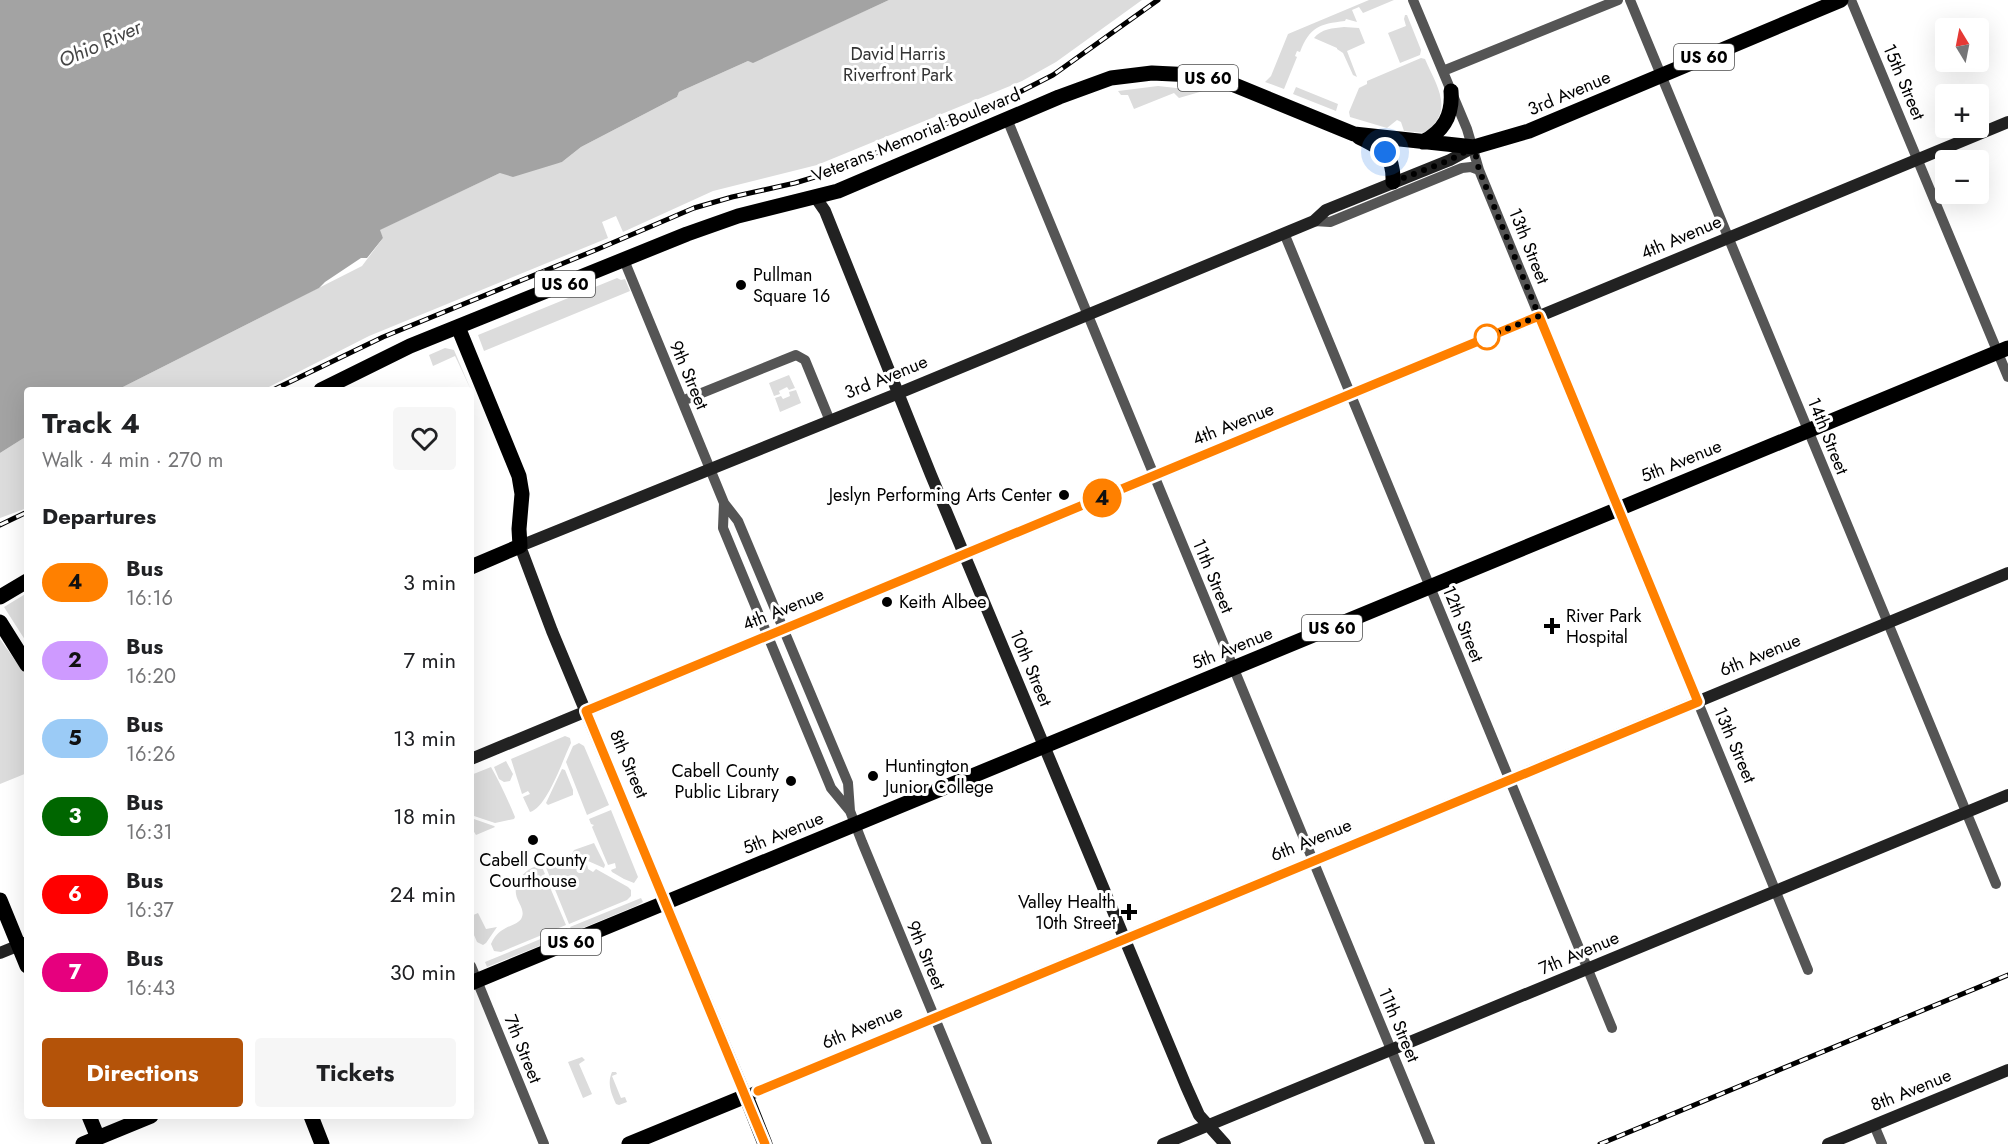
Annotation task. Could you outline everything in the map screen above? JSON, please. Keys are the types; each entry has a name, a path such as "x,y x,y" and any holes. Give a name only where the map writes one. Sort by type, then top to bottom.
{"main road":[{"name":"3rd Avenue","path":"1474,147 1528,131 1841,0"},
{"name":"Veterans Memorial Boulevard","path":"327,387 392,354 726,219 838,191 1100,81 1129,75 1171,73 1194,75 1233,84 1354,134 1474,147"},
{"path":"1424,142 1446,123 1451,108 1451,91"},
{"path":"1354,134 1385,152 1392,167 1393,182"},
{"name":"8th Street","path":"458,327 519,476 522,494 520,546"},
{"name":"5th Avenue","path":"474,982 665,903 852,818 1045,747 2003,350"},
{"name":"3rd Avenue","path":"474,566 520,546"},
{"path":"0,597 24,583"},
{"path":"2,625 22,655"},
{"path":"0,900 23,943"},
{"name":"8th Street","path":"746,1096 765,1144"},
{"name":"6th Avenue","path":"629,1144 746,1096"},
{"path":"90,1119 100,1141"},
{"path":"82,1144 100,1141 145,1119"},
{"path":"312,1119 322,1144"}],"street":[{"name":"13th Street","path":"1413,0 1474,147 1479,170 1808,970"},
{"path":"1443,71 1618,0"},
{"name":"14th Street","path":"1630,0 1996,884"},
{"name":"15th Street","path":"1851,0 1917,159 2003,350 2008,377"},
{"name":"11th Street","path":"1007,119 1431,1144"},
{"name":"4th Avenue","path":"474,758 2008,122"},
{"name":"3rd Avenue","path":"520,546 899,393 1314,221 1326,210 1450,160 1474,147"},
{"name":"3rd Avenue","path":"1314,221 1330,222 1462,168 1472,167 1479,170"},
{"name":"10th Street","path":"816,198 825,211 964,554 1195,1107 1225,1144"},
{"name":"12th Street","path":"1284,233 1612,1028"},
{"name":"9th Street","path":"624,260 724,503 738,521 848,783 852,818"},
{"path":"682,401 796,355 805,360 830,421"},
{"name":"9th Street","path":"724,503 723,528 831,788 852,818 987,1144"},
{"name":"8th Street","path":"520,546 549,623 746,1096"},
{"name":"6th Avenue","path":"746,1096 2008,573"},
{"name":"7th Avenue","path":"1162,1144 2008,795"},
{"path":"0,953 23,943"},
{"name":"7th Street","path":"474,982 544,1144"},
{"name":"8th Avenue","path":"1828,1144 2008,1070"},
{"path":"1874,1125 1882,1144"}],"green space":[{"name":"David Harris Riverfront Park","path":"889,0 1142,0 1056,62 1022,81 817,165 713,191 623,232 616,216 602,222 608,238 369,336 269,387 123,387 362,266 383,238 379,230 500,173 562,162 581,147 677,97 679,92 748,61 753,62"},
{"path":"1369,0 1394,0 1363,13 1359,7 1352,10 1357,22 1346,19 1316,28 1300,52 1297,51 1295,56 1297,57 1284,89 1265,82 1271,76 1288,34"},
{"path":"1405,15 1407,15 1421,50 1420,55 1400,63 1388,33 1406,26"},
{"path":"1344,27 1359,28 1365,43 1347,51 1357,77 1353,75 1343,53 1314,38 1324,31"},
{"path":"1421,58 1425,59 1441,98 1439,116 1425,133 1404,131 1401,122 1397,120 1387,128 1350,117 1349,112 1359,88 1367,84 1367,81"},
{"path":"1158,86 1203,91 1179,98 1174,93 1134,109 1128,95 1121,95 1118,91"},
{"path":"1296,87 1338,104 1336,111 1293,94"},
{"path":"617,278 625,279 630,291 484,351 478,335"},
{"path":"445,348 454,350 470,387 455,356 433,366 429,355"},
{"path":"789,375 795,388 789,390 787,387 774,396 769,383"},
{"path":"796,390 801,403 780,412 775,398 781,396 783,399 790,396 789,392"},
{"path":"24,438 24,509 0,518 0,453"},
{"path":"24,595 24,638 4,607"},
{"path":"0,639 24,673 24,774 0,784"},
{"path":"565,736 570,738 571,743 554,782 542,802 530,812 523,797 530,794 528,791 522,794 511,759"},
{"path":"579,743 584,746 609,805 587,815 566,762 573,746"},
{"path":"506,761 513,774 510,781 504,782 499,779 494,767"},
{"path":"491,767 510,804 514,819 495,823 474,816 474,774"},
{"path":"562,769 565,770 573,795 548,805 546,803"},
{"path":"611,810 638,877 634,883 612,872 611,870 616,868 615,863 608,865 592,827 594,825 589,819"},
{"path":"474,819 495,827 476,835"},
{"path":"594,843 605,865 604,868 572,854 574,850"},
{"path":"559,857 571,857 587,864 588,869 593,872 596,869 628,887 631,890 631,896 627,900 569,924 545,865 547,861"},
{"path":"536,866 542,867 545,874 541,876 545,886 549,885 566,925 501,952 494,951 491,944 499,932 517,923 522,917 516,894 517,885 524,873"},
{"path":"641,898 643,902 636,906 573,932 570,927"},
{"path":"478,913 486,929 497,927 483,945 477,942 474,935 474,915"},
{"path":"567,928 569,934 487,967 485,962"},
{"path":"582,1057 585,1060 579,1064 592,1094 583,1098 568,1062"},
{"path":"612,1072 617,1074 612,1076 621,1098 625,1097 627,1102 619,1105 616,1104 610,1088"}],"water":[{"name":"Ohio River","path":"0,0 889,0 753,63 748,61 679,92 677,97 581,147 562,162 513,177 500,173 380,230 383,238 367,258 361,258 319,288 123,387 24,387 24,438 0,453"}],"railway":[{"path":"279,387 383,337 694,208 828,173 1010,97 1053,75 1158,0"},
{"path":"0,525 24,513"},
{"path":"1600,1144 2008,975"}],"bus line":[{"name":"4","path":"758,1091 1698,702 1539,316 586,711 765,1144"}],"place":[{"name":"Pullman Square 16","path":"741,285"},
{"name":"Jeslyn Performing Arts Center","path":"1064,495"},
{"name":"Keith Albee","path":"887,602"},
{"name":"River Park Hospital","path":"1552,626"},
{"name":"Huntington Junior College","path":"873,776"},
{"name":"Cabell County Public Library","path":"791,781"},
{"name":"Cabell County Courthouse","path":"533,840"},
{"name":"Valley Health 10th Street","path":"1129,912"}],"route":[{"path":"1385,152 1392,167 1393,182 1450,160 1474,147 1479,170 1539,316 1487,337"}]}
